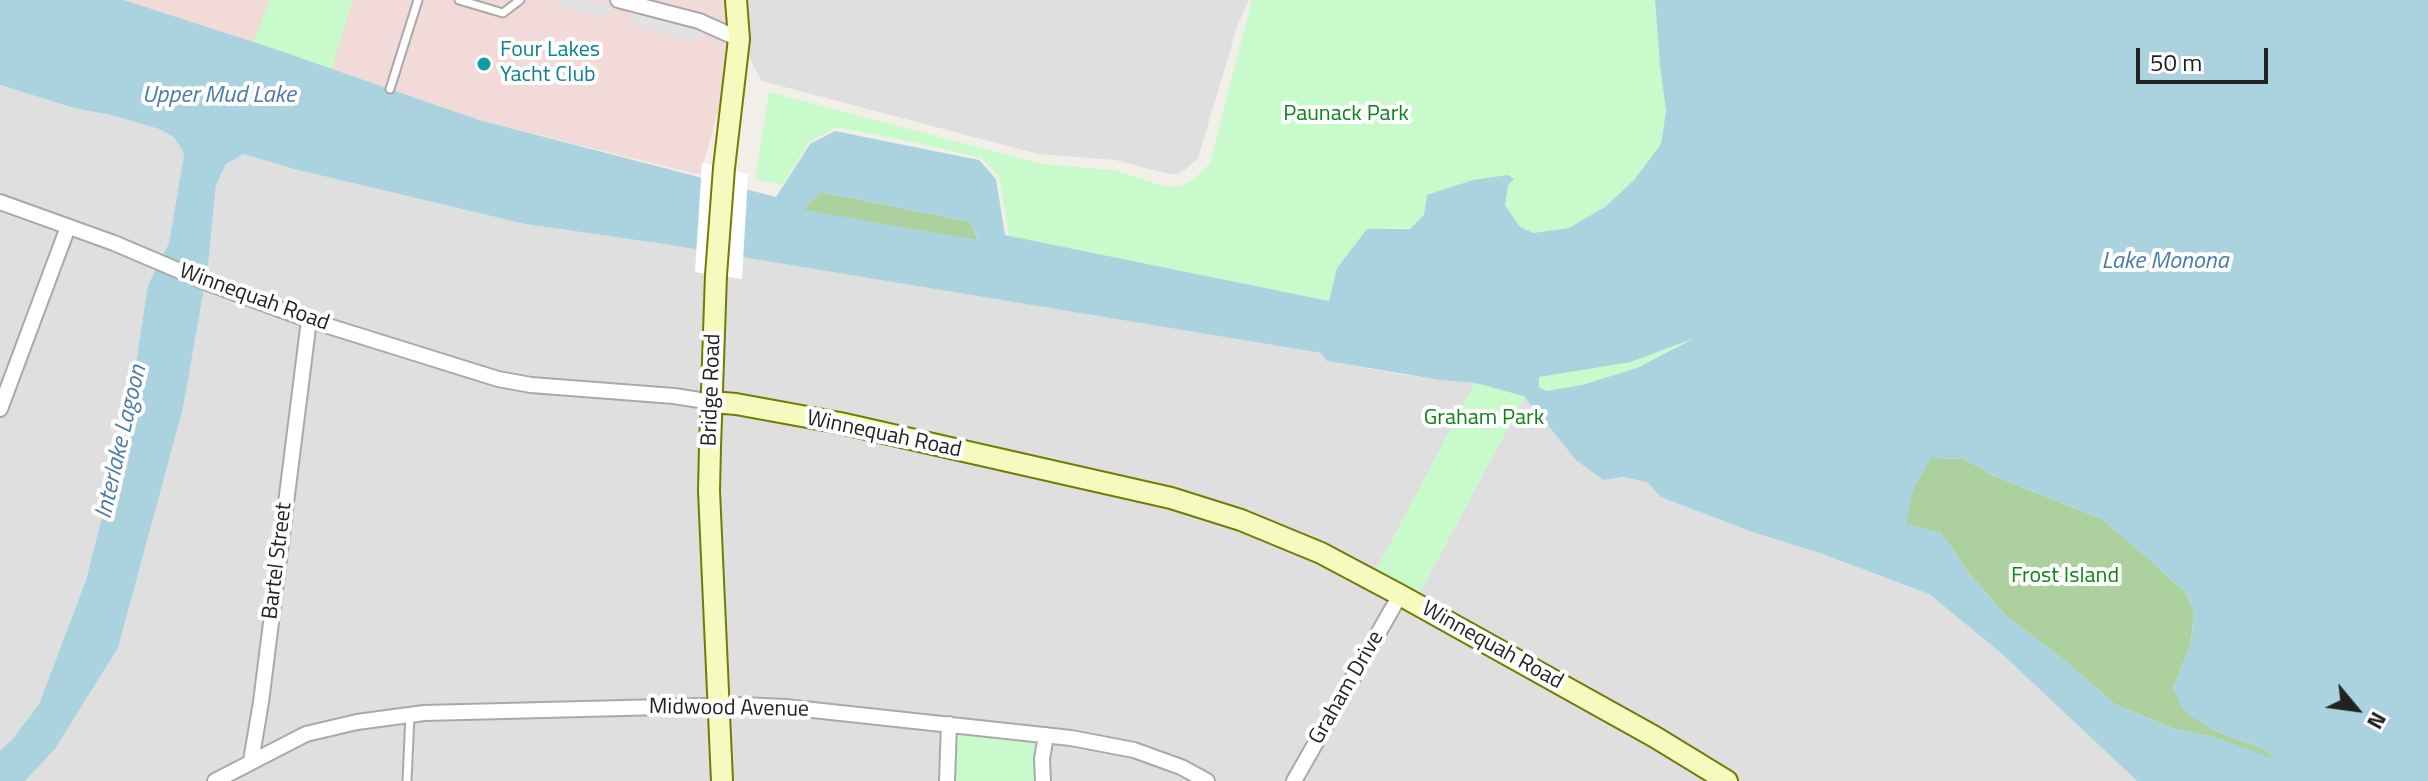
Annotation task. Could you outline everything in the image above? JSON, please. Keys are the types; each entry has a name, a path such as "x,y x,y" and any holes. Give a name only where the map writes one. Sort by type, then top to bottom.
{"street":[{"path":"618,0 699,21 739,39"},
{"name":"Bridge Road","path":"722,781 709,491 716,275 724,168 739,39 736,0"},
{"name":"Winnequah Road","path":"0,202 309,320 498,379 531,385 674,396 840,423 1171,498 1241,520 1321,553 1400,595 1727,781"},
{"path":"0,409 68,227"},
{"name":"Bartel Street","path":"251,761 309,320"},
{"name":"Graham Drive","path":"1294,781 1400,595"},
{"name":"Midwood Avenue","path":"251,761 306,734 357,722 410,715 785,707 1071,738 1134,750 1181,767 1207,781"},
{"path":"947,781 949,724"},
{"path":"1043,781 1042,759 1046,735"},
{"path":"215,781 251,761"}],"lane":[{"path":"390,89 418,0"},
{"path":"459,0 503,13 520,0"},
{"path":"407,781 410,715"}],"shaded area":[{"path":"124,0 736,0 739,39 700,175 479,120"},
{"path":"557,0 585,0 610,6 608,19 561,7"},
{"path":"736,0 1249,0 1238,24 1198,158 1185,170 1169,174 1115,160 1038,154 762,81 739,39"},
{"path":"634,13 705,33 692,42 632,25"},
{"path":"0,85 74,108 159,129 174,137 184,154 169,243 148,285 128,414 86,580 39,704 11,741 0,750"},
{"path":"244,153 294,169 525,224 664,244 1322,353 1328,361 1475,383 1368,587 1418,596 1525,396 1576,460 1603,480 1624,477 1647,482 1662,497 1929,594 2001,653 2137,781 25,781 55,749 118,648 183,407 208,266 216,185 226,164"}],"green space":[{"path":"270,0 353,0 332,69 253,42"},
{"name":"Paunack Park","path":"1252,0 1655,0 1666,111 1661,144 1634,180 1605,207 1569,228 1533,233 1493,226 1367,229 1337,268 1329,301 1009,236 999,177 981,158 927,145 836,127 808,143 782,185 755,179 769,92 1042,164 1113,170 1167,187 1180,186 1194,179 1210,163"},
{"path":"821,192 971,222 978,241 802,210"},
{"path":"1708,333 1637,368 1582,385 1546,391 1539,387 1538,377 1631,362"},
{"name":"Graham Park","path":"1475,383 1525,396 1418,596 1371,579"},
{"name":"Frost Island","path":"1931,456 1963,458 1992,475 2102,519 2149,559 2186,593 2194,611 2191,644 2173,688 2211,729 2266,750 2277,761 2216,738 2172,728 2114,704 2069,664 2004,614 1968,572 1941,533 1905,525 1913,489"},
{"path":"949,724 1046,735 1043,781 947,781"}],"water":[{"name":"Lake Monona","path":"0,0 124,0 479,120 776,197 810,144 835,131 979,160 996,179 1005,235 1329,301 1337,268 1367,229 1410,229 1424,215 1427,195 1473,180 1508,175 1514,179 1508,185 1505,205 1519,226 1533,233 1569,228 1605,207 1634,180 1661,144 1666,111 1655,0 2428,0 2428,781 2137,781 2001,653 1929,594 1661,497 1647,482 1624,477 1603,480 1576,460 1524,396 1475,383 1327,361 1321,353 664,244 525,224 294,169 244,154 226,164 216,185 208,266 183,408 118,648 55,749 25,781 0,781 0,750 11,741 39,704 86,580 128,414 148,285 169,243 184,154 174,137 159,129 74,108 0,85","holes":["821,192 971,222 978,240 803,210","1695,338 1637,368 1582,385 1546,391 1539,387 1539,377 1631,362","1931,457 1963,458 1992,475 2102,519 2186,593 2194,611 2191,644 2173,688 2184,712 2211,729 2266,750 2275,759 2216,738 2172,728 2114,704 2069,664 2004,614 1968,572 1941,533 1906,524 1913,489"]}],"pier":[{"path":"702,163 748,174 742,279 695,272"}],"place":[{"name":"Four Lakes Yacht Club","path":"484,64"}],"water label":[{"name":"Upper Mud Lake","path":"219,96"},
{"name":"Interlake Lagoon","path":"122,442"}]}
